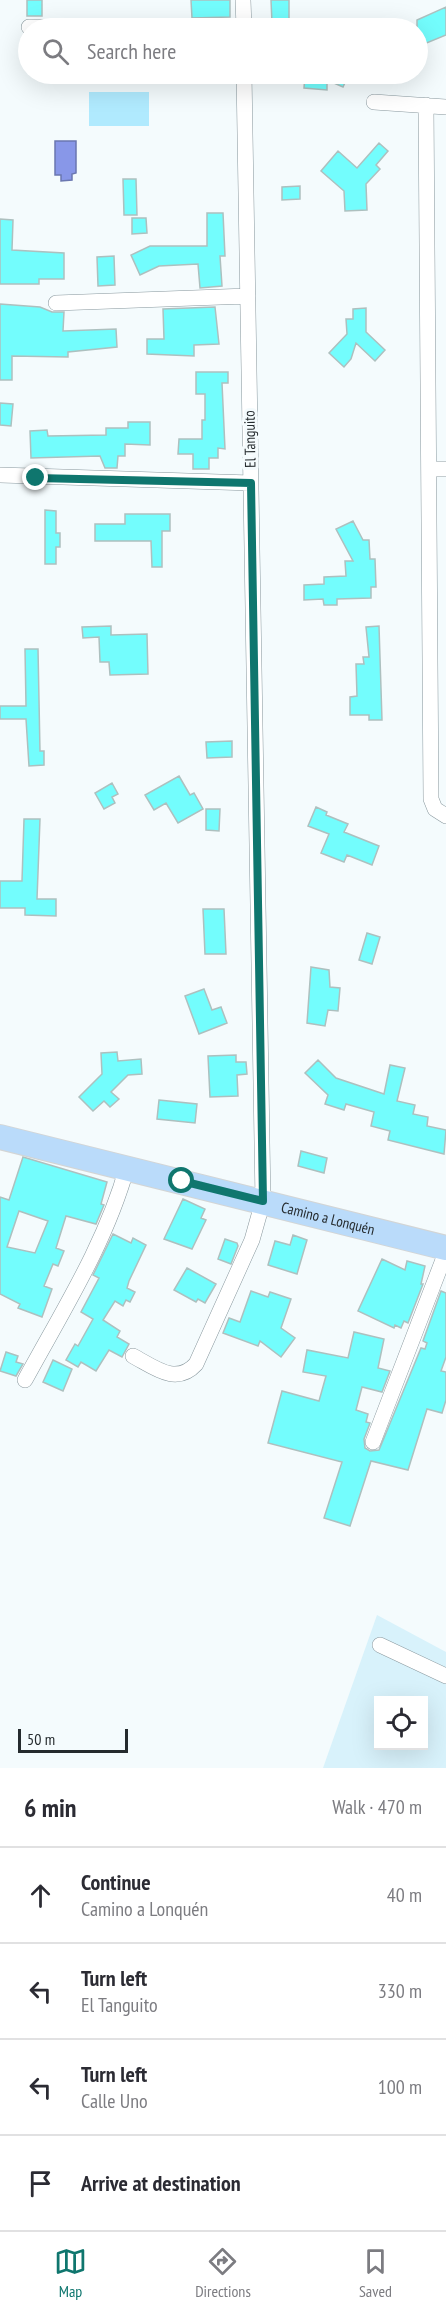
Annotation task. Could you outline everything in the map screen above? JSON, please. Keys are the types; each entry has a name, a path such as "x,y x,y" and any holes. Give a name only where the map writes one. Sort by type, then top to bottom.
{"main road":[{"name":"Camino a Lonquén","path":"0,1137 263,1201 446,1250"}],"street":[{"path":"243,0 244,18"},
{"name":"El Tanguito","path":"133,1356 170,1376 182,1374 196,1364 252,1240 263,1201 244,84"},
{"path":"374,102 446,107"},
{"path":"426,105 431,799 435,809 446,816"},
{"path":"56,303 248,296"},
{"path":"429,469 446,469"},
{"path":"0,475 251,483"},
{"path":"25,1380 110,1218 126,1167"},
{"path":"373,1442 446,1250"},
{"path":"380,1645 446,1676"}],"shaded area":[{"path":"89,92 149,92 149,126 89,126"},
{"path":"377,1615 446,1652 446,1768 323,1768"}],"water":[{"path":"55,141 76,141 76,173 72,174 72,180 61,181 61,175 55,175"}],"building":[{"path":"27,0 42,0 42,16 27,16"},
{"path":"191,0 230,0 230,17 192,18"},
{"path":"271,0 289,0 289,18 272,18"},
{"path":"446,7 446,35 428,42 428,18 421,18"},
{"path":"304,84 327,84 327,90 304,88"},
{"path":"379,143 388,151 376,165 380,169 366,184 367,210 345,211 344,191 321,171 338,151 357,168"},
{"path":"123,179 136,179 137,215 124,215"},
{"path":"300,186 300,199 282,200 282,187"},
{"path":"207,213 223,213 225,256 220,256 222,286 200,288 198,264 159,266 140,275 131,255 150,246 207,246"},
{"path":"132,218 146,218 147,233 132,234"},
{"path":"0,219 13,220 12,250 64,253 64,279 39,279 39,284 0,284"},
{"path":"114,256 115,285 98,286 97,257"},
{"path":"0,304 40,307 52,312 64,312 63,331 116,329 117,347 68,352 68,357 12,356 12,380 0,380"},
{"path":"215,307 219,344 194,345 194,356 147,354 147,339 164,339 163,309"},
{"path":"366,308 366,332 385,350 375,361 356,343 351,359 344,367 329,353 347,334 346,319 353,319 353,309"},
{"path":"196,372 228,372 228,383 222,383 225,449 218,448 218,458 209,458 209,469 193,469 193,454 178,454 179,439 202,439 205,394 196,394"},
{"path":"0,403 13,404 11,426 0,425"},
{"path":"128,422 150,422 150,445 125,444 125,456 118,456 117,468 105,468 100,456 31,458 30,431 47,430 48,436 106,435 106,428 128,428"},
{"path":"45,510 56,511 56,533 60,533 60,547 56,547 56,564 45,564"},
{"path":"125,514 170,514 170,531 162,531 162,567 152,567 151,541 95,541 95,524 125,524"},
{"path":"353,521 363,540 369,540 370,559 375,559 376,587 371,587 371,598 337,599 337,605 324,605 323,599 304,600 304,585 324,584 324,577 346,576 345,561 353,561 336,529"},
{"path":"111,626 111,635 147,634 148,674 110,675 109,662 100,662 99,637 83,638 82,627"},
{"path":"379,626 382,720 369,720 369,715 350,715 350,697 357,696 356,664 364,664 363,657 369,657 366,627"},
{"path":"25,649 38,649 40,751 44,751 44,765 29,766 26,719 0,719 0,706 26,706"},
{"path":"232,741 232,757 207,758 206,742"},
{"path":"179,776 190,795 194,793 203,809 178,823 166,803 154,810 145,795"},
{"path":"112,783 118,794 112,797 115,803 104,809 95,793"},
{"path":"316,807 327,812 326,815 348,824 344,832 379,846 372,865 347,855 344,862 321,853 329,834 308,826"},
{"path":"206,809 220,809 219,831 206,830"},
{"path":"24,819 40,819 37,899 56,899 56,916 25,915 25,908 0,908 0,881 22,881"},
{"path":"203,909 224,909 226,954 205,954"},
{"path":"367,933 380,937 372,964 359,960"},
{"path":"311,967 329,970 330,987 340,988 338,1011 328,1010 325,1026 307,1023"},
{"path":"204,989 212,1010 221,1007 227,1023 199,1034 185,996"},
{"path":"117,1052 118,1061 141,1059 142,1074 128,1075 111,1092 119,1099 110,1107 104,1101 93,1111 79,1097 102,1074 101,1053"},
{"path":"236,1055 236,1062 246,1062 247,1074 237,1075 238,1096 210,1097 208,1056"},
{"path":"318,1060 336,1078 384,1094 390,1065 405,1068 397,1101 415,1105 413,1114 428,1117 427,1126 446,1130 444,1154 388,1140 390,1131 371,1126 374,1112 346,1104 344,1110 325,1104 328,1095 305,1073"},
{"path":"159,1100 197,1104 195,1123 157,1119"},
{"path":"301,1151 327,1158 324,1173 298,1166"},
{"path":"23,1157 107,1182 101,1204 104,1205 96,1224 66,1216 56,1248 64,1251 58,1266 53,1264 44,1286 52,1289 42,1317 18,1308 20,1304 0,1294 0,1197 9,1200","holes":["19,1211 48,1221 35,1253 7,1247"]},
{"path":"183,1199 205,1209 201,1218 206,1220 192,1249 164,1239"},
{"path":"113,1234 131,1243 133,1238 146,1245 127,1288 135,1292 130,1302 126,1300 123,1306 115,1301 103,1320 120,1331 117,1337 129,1344 122,1357 109,1350 96,1371 81,1362 78,1367 66,1360 75,1344 78,1346 93,1319 81,1312 99,1278 93,1275"},
{"path":"293,1235 307,1240 297,1274 268,1265 275,1241 290,1245"},
{"path":"225,1239 237,1243 238,1246 231,1264 218,1259"},
{"path":"382,1259 405,1270 407,1261 425,1266 421,1284 423,1284 408,1323 404,1321 401,1328 395,1325 394,1328 358,1311"},
{"path":"187,1268 216,1284 205,1303 198,1299 196,1302 174,1290"},
{"path":"251,1291 268,1297 270,1292 291,1299 281,1328 295,1338 281,1357 260,1341 258,1346 223,1333 229,1318 240,1322"},
{"path":"441,1291 446,1293 446,1357 441,1371 446,1372 446,1400 442,1413 427,1409 408,1470 371,1461 350,1526 324,1518 342,1462 268,1443 282,1391 319,1401 326,1376 303,1372 307,1350 348,1358 354,1332 384,1339 378,1368 390,1371 382,1392 362,1387 356,1410 368,1414 366,1422 370,1423 364,1439 365,1448 370,1451 379,1450 421,1348 425,1349 427,1343 423,1341"},
{"path":"6,1352 18,1356 16,1362 23,1364 16,1376 0,1371"},
{"path":"53,1360 72,1369 63,1391 43,1382"}],"route":[{"path":"36,478 251,483 263,1201 182,1181"}]}
